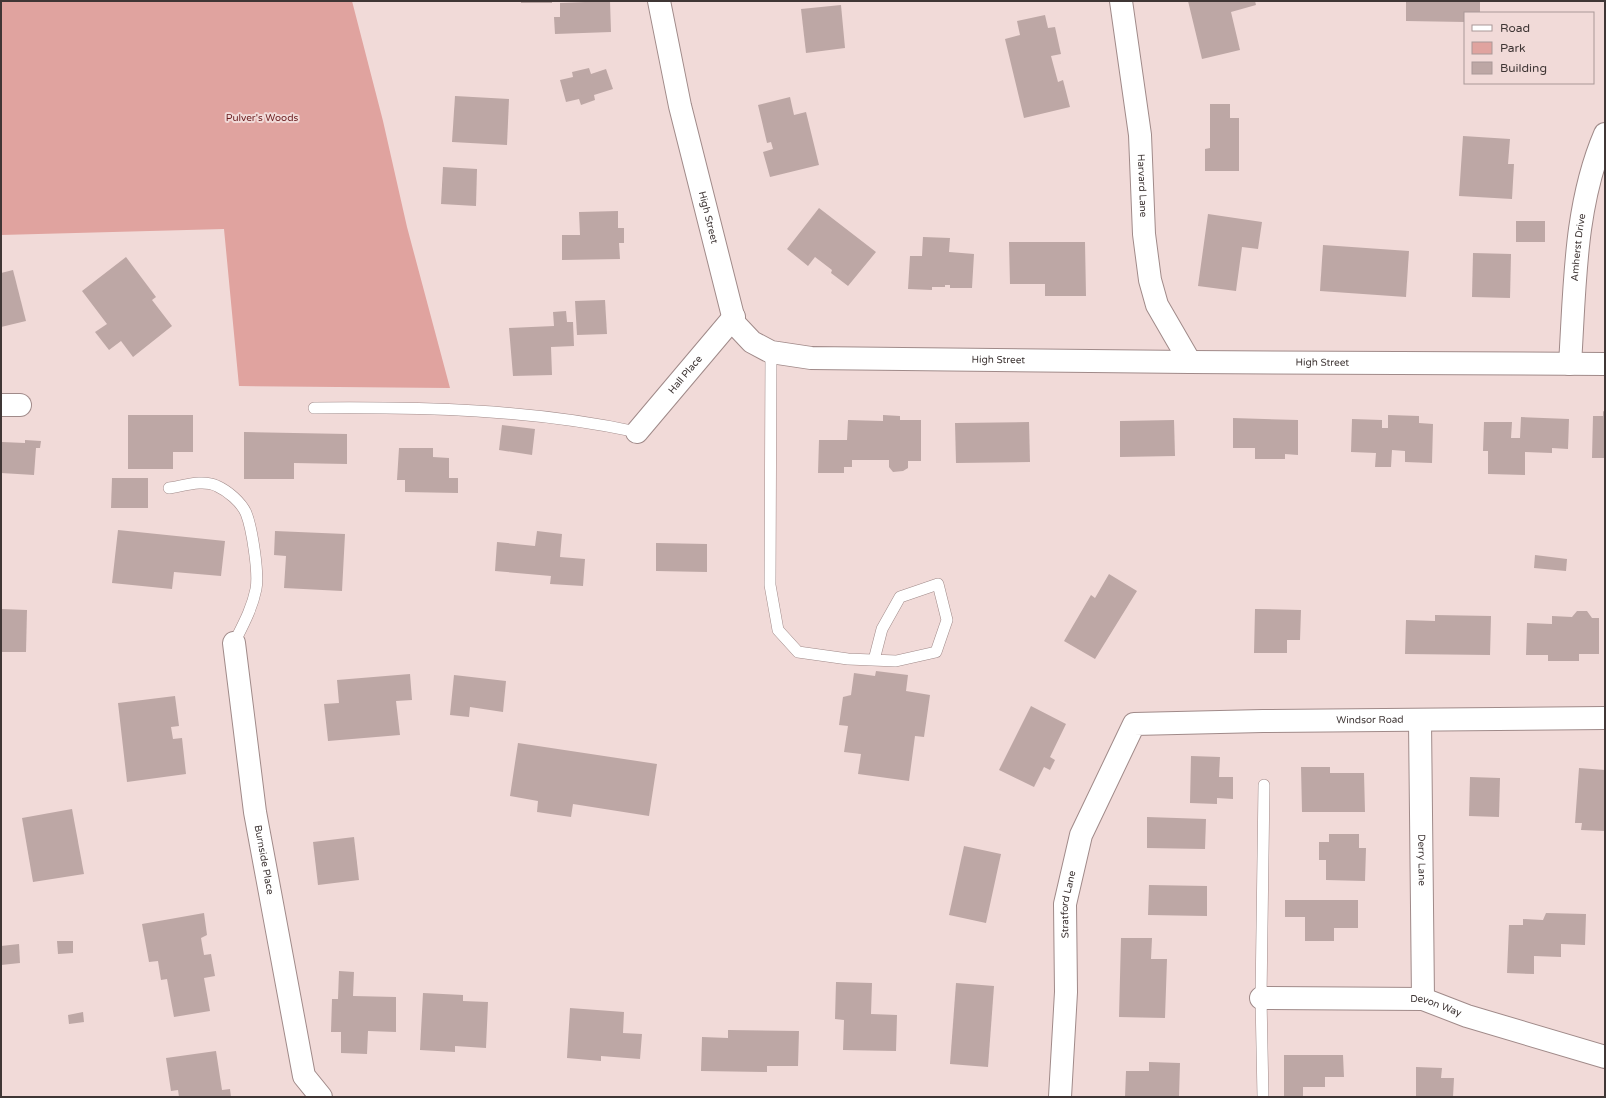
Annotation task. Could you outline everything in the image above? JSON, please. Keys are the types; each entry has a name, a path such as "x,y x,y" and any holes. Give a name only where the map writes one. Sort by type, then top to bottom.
{"street":[{"name":"High Street","path":"659,1 680,106 735,324 752,342 771,352 811,358 1605,364"},
{"name":"Harvard Lane","path":"1121,1 1140,135 1144,234 1150,280 1157,305 1190,362"},
{"name":"Amherst Drive","path":"1570,364 1578,239 1597,154 1605,134"},
{"name":"Hall Place","path":"637,432 734,317"},
{"name":"Burnside Place","path":"234,643 255,812 304,1076"},
{"name":"Windsor Road","path":"1134,724 1605,718"},
{"name":"Derry Lane","path":"1420,720 1423,999"},
{"name":"Stratford Lane","path":"1060,1097 1066,992 1066,904 1081,835 1134,724"},
{"name":"Devon Way","path":"1261,998 1423,999 1467,1016 1605,1057"},
{"path":"304,1076 321,1097"}],"lane":[{"path":"771,352 770,585 778,630 798,652 848,659 896,661 936,652 947,620 938,584 900,597 882,629 874,660"},
{"path":"314,408 386,407 502,413 590,422 637,432"},
{"path":"169,488 203,483 217,486 237,500 246,513 254,548 257,587 251,610 234,643"},
{"path":"1263,1097 1261,998 1264,784"},
{"path":"304,1076 310,1097"}],"green space":[{"name":"Pulver's Woods","path":"1,1 352,1 383,121 407,227 450,388 239,386 224,229 1,235"}],"building":[{"path":"521,1 552,1 552,3 521,3"},
{"path":"610,1 611,32 555,34 554,17 560,17 560,3"},
{"path":"1188,1 1255,1 1256,5 1231,12 1240,50 1202,59"},
{"path":"1406,1 1480,1 1480,12 1464,12 1464,22 1406,21"},
{"path":"841,5 845,48 806,53 801,9"},
{"path":"1045,15 1048,28 1055,27 1061,54 1051,56 1058,82 1063,80 1070,107 1024,118 1005,39 1020,35 1017,21"},
{"path":"589,68 591,74 606,69 613,89 594,95 595,100 581,105 579,99 566,102 560,80 573,77 572,72"},
{"path":"455,96 509,99 507,145 452,142"},
{"path":"790,97 794,115 806,112 819,165 770,177 763,152 773,149 771,142 767,143 758,105"},
{"path":"1210,104 1230,104 1230,118 1239,118 1239,171 1205,171 1205,149 1210,148"},
{"path":"1463,136 1510,139 1508,164 1514,164 1512,199 1459,196"},
{"path":"443,167 477,169 476,206 441,204"},
{"path":"819,208 876,252 848,286 831,273 832,270 815,257 808,266 787,249"},
{"path":"618,211 618,228 624,228 624,243 619,243 620,259 562,260 562,235 580,235 579,212"},
{"path":"1208,214 1262,222 1258,249 1242,247 1236,291 1198,286"},
{"path":"1516,221 1545,221 1545,242 1516,242"},
{"path":"923,237 950,238 949,252 974,254 972,288 950,288 950,285 945,285 945,287 932,287 932,290 908,289 910,256 922,256"},
{"path":"1009,242 1085,242 1086,296 1045,296 1045,284 1010,284"},
{"path":"1323,245 1409,251 1406,297 1320,291"},
{"path":"1473,253 1511,254 1510,298 1472,297"},
{"path":"126,257 156,297 152,300 172,326 133,357 121,341 109,350 95,332 107,324 82,291"},
{"path":"13,270 26,321 1,327 1,273"},
{"path":"605,300 607,334 577,335 575,301"},
{"path":"566,311 567,322 573,322 574,346 551,347 552,375 513,376 509,328 554,326 553,312"},
{"path":"1603,411 1605,412 1605,458 1592,458 1593,416 1603,416"},
{"path":"128,415 193,415 193,452 173,452 173,469 128,469"},
{"path":"883,415 900,416 900,420 921,420 921,461 908,461 908,468 903,471 893,472 889,467 889,460 852,460 852,467 844,467 844,473 818,473 819,440 847,440 848,420 883,421"},
{"path":"1388,415 1419,416 1419,423 1433,424 1432,463 1405,462 1405,451 1392,450 1391,467 1375,467 1376,453 1351,452 1352,419 1382,420 1382,428 1388,428"},
{"path":"1521,417 1569,419 1568,449 1552,448 1552,453 1525,452 1525,475 1488,474 1488,451 1483,451 1484,422 1512,422 1511,438 1520,438"},
{"path":"1233,418 1298,420 1298,455 1285,454 1285,459 1255,459 1255,448 1233,448"},
{"path":"1174,420 1175,456 1120,457 1120,421"},
{"path":"1029,422 1030,462 956,463 955,423"},
{"path":"502,425 535,429 532,455 499,450"},
{"path":"244,432 347,434 347,464 294,463 294,479 244,479"},
{"path":"25,440 41,441 40,448 36,448 34,475 1,473 2,442 25,443"},
{"path":"399,448 433,448 433,457 449,458 449,478 458,478 458,493 405,492 405,480 397,480"},
{"path":"112,478 148,478 148,508 111,508"},
{"path":"118,530 225,541 221,576 174,572 172,589 112,583"},
{"path":"275,531 345,534 342,591 284,588 286,556 274,555"},
{"path":"537,531 562,534 560,557 585,559 583,586 550,584 551,576 495,571 497,542 535,546"},
{"path":"656,543 707,544 707,572 656,571"},
{"path":"1535,555 1567,559 1566,571 1534,568"},
{"path":"1109,574 1137,591 1095,659 1064,641 1091,595 1095,598"},
{"path":"1,609 27,610 26,652 1,652"},
{"path":"1255,609 1301,610 1300,640 1287,640 1287,653 1254,653"},
{"path":"1577,611 1587,611 1592,618 1599,618 1599,654 1579,654 1579,661 1548,661 1548,655 1526,655 1527,623 1552,624 1552,616 1572,617"},
{"path":"1435,615 1491,616 1490,655 1405,654 1406,620 1435,621"},
{"path":"876,671 908,675 906,691 930,695 924,737 915,736 909,781 858,774 861,754 844,752 848,726 839,725 843,697 851,695 854,673 875,676"},
{"path":"410,674 412,700 396,701 400,735 328,741 324,704 339,703 337,680"},
{"path":"454,675 506,681 503,712 470,707 469,717 450,715"},
{"path":"175,696 179,726 171,727 173,739 182,738 186,774 127,782 118,703"},
{"path":"1031,706 1066,724 1050,757 1055,760 1050,770 1044,767 1034,787 999,770"},
{"path":"518,743 657,764 649,816 573,804 571,817 537,812 538,801 510,796"},
{"path":"1191,756 1220,757 1219,777 1233,777 1233,799 1217,798 1217,804 1190,803"},
{"path":"1301,767 1330,767 1330,773 1364,773 1365,812 1302,812"},
{"path":"1579,768 1605,770 1605,831 1581,830 1582,823 1575,823"},
{"path":"1470,777 1500,778 1499,817 1469,816"},
{"path":"72,809 84,874 33,882 22,818"},
{"path":"1147,817 1206,819 1205,849 1147,848"},
{"path":"1329,834 1359,834 1359,848 1366,848 1365,881 1326,880 1326,860 1319,860 1319,842 1329,842"},
{"path":"354,837 359,880 318,885 313,842"},
{"path":"964,846 1001,854 986,923 949,915"},
{"path":"1149,885 1207,886 1207,916 1148,915"},
{"path":"1285,900 1358,900 1358,928 1334,928 1334,941 1305,941 1305,917 1285,917"},
{"path":"204,913 207,935 201,938 204,955 211,954 215,976 204,978 210,1011 174,1017 167,979 161,980 158,961 149,962 142,924"},
{"path":"1546,913 1586,914 1585,945 1561,944 1561,957 1534,956 1534,974 1507,973 1509,925 1523,925 1523,919 1543,920"},
{"path":"1121,938 1152,938 1151,959 1167,959 1165,1018 1119,1017"},
{"path":"57,941 73,941 73,953 58,954"},
{"path":"19,944 20,963 1,965 1,946"},
{"path":"339,971 354,972 353,996 396,997 396,1032 368,1031 367,1054 341,1053 341,1032 331,1032 332,999 338,999"},
{"path":"836,982 872,983 871,1014 897,1015 896,1051 843,1050 844,1020 835,1019"},
{"path":"956,983 994,986 988,1067 950,1064"},
{"path":"423,993 463,995 463,1001 488,1002 486,1048 455,1046 455,1052 420,1050"},
{"path":"570,1008 624,1012 623,1033 642,1034 640,1059 601,1056 601,1061 567,1058"},
{"path":"83,1012 84,1022 69,1024 68,1015"},
{"path":"728,1030 799,1031 798,1066 767,1066 767,1072 701,1071 702,1037 728,1038"},
{"path":"216,1051 222,1090 230,1089 231,1097 179,1097 178,1090 171,1091 166,1058"},
{"path":"1284,1055 1343,1055 1344,1077 1325,1077 1325,1087 1303,1087 1303,1097 1284,1097"},
{"path":"1149,1062 1180,1063 1179,1097 1125,1097 1126,1071 1149,1071"},
{"path":"1416,1067 1442,1068 1441,1078 1454,1078 1453,1097 1416,1097"}]}
